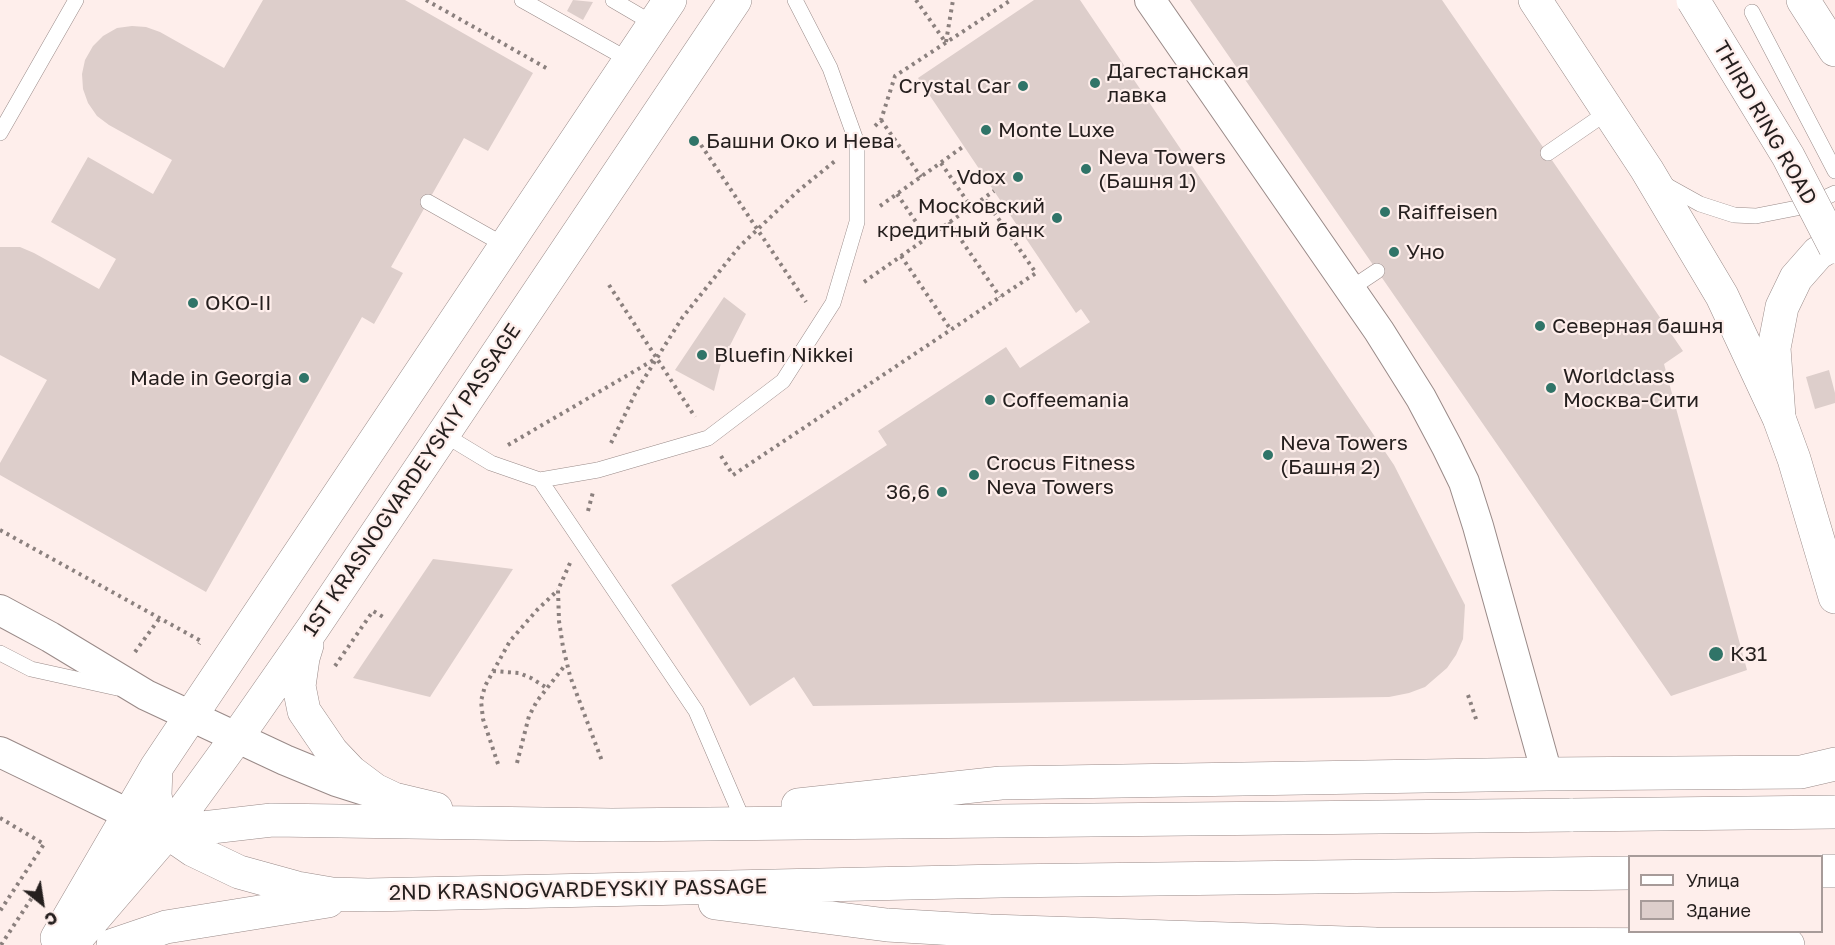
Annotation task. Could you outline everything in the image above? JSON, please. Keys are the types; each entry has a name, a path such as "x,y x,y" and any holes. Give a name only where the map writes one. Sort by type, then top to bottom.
{"main road":[{"name":"1ST KRASNOGVARDEYSKIY PASSAGE","path":"71,945 168,832 237,737 313,628 735,0"},
{"path":"1535,0 1647,170 1722,296 1779,418 1794,459 1835,597"},
{"name":"THIRD RING ROAD","path":"1693,0 1788,156 1835,245"},
{"path":"1803,0 1835,50"},
{"path":"53,945 156,768 662,12"},
{"path":"1779,418 1774,348 1782,307 1796,278 1818,253 1835,245"},
{"path":"313,628 303,658 299,686 304,711 332,752 351,772 375,790 394,799 518,824"},
{"path":"612,825 1001,783 1801,772 1835,764"},
{"path":"156,768 155,795 158,811 168,832"},
{"path":"106,854 140,837 272,820 612,825 1835,812"},
{"name":"2ND KRASNOGVARDEYSKIY PASSAGE","path":"168,832 193,850 239,872 297,888 332,894 1001,881 1628,873"},
{"path":"600,889 887,935 990,931 1174,941 1788,945"},
{"path":"113,945 166,927 368,895"}],"street":[{"path":"1150,0 1350,289 1420,398 1464,482 1483,542 1547,774"},
{"path":"0,610 50,637 146,695 336,781 394,799"},
{"path":"0,752 168,832"}],"lane":[{"path":"0,133 76,0"},
{"path":"522,0 629,60"},
{"path":"613,0 662,12"},
{"path":"443,434 491,463 540,480 598,471 708,438 783,381 833,303 857,222 857,143 830,68 795,0"},
{"path":"1752,12 1835,171"},
{"path":"1548,153 1609,111"},
{"path":"1647,170 1672,190 1691,200 1734,215 1756,216 1807,206 1835,193"},
{"path":"428,202 506,246"},
{"path":"1350,289 1377,271"},
{"path":"540,480 696,711 739,811"},
{"path":"0,653 31,669 146,695"},
{"path":"0,737 31,766"}],"path":[{"path":"426,0 548,69"},
{"path":"916,0 946,43"},
{"path":"946,43 953,0"},
{"path":"857,143 881,120 895,76 1011,0"},
{"path":"881,120 921,177"},
{"path":"701,145 820,322"},
{"path":"857,222 964,146"},
{"path":"941,163 971,207"},
{"path":"833,303 994,191"},
{"path":"897,194 927,238"},
{"path":"609,285 733,475 1036,273 984,198"},
{"path":"949,222 1000,297"},
{"path":"901,256 951,330"},
{"path":"501,449 658,357"},
{"path":"0,530 201,641"},
{"path":"498,764 483,719 481,701 485,686 510,641 558,590"},
{"path":"332,672 373,611 385,618"},
{"path":"135,651 159,619"},
{"path":"517,763 529,716 537,700 567,664"},
{"path":"493,671 519,673 547,688"},
{"path":"1468,695 1477,722"},
{"path":"0,818 44,844 0,911"},
{"path":"1,945 35,893"}],"building":[{"name":"ОКО-II","path":"263,0 405,0 533,73 488,151 464,138 391,267 403,273 374,324 362,317 206,592 0,475 0,463 47,380 0,355 0,247 20,247 99,289 116,259 51,222 88,157 153,194 172,160 97,116 88,103 83,89 82,74 85,60 93,46 103,36 117,28 132,26 146,27 160,32 224,68"},
{"path":"573,0 593,2 583,20 567,11"},
{"name":"Neva Towers (Башня 2)","path":"1034,0 1080,0 1394,465 1465,605 1463,639 1456,655 1447,668 1425,687 1389,697 813,706 794,677 750,706 671,585 887,445 878,431 1006,347 1020,368 1090,322 1081,309 1076,313 918,78"},
{"name":"Северная башня","path":"1190,0 1442,0 1683,351 1664,364 1747,670 1671,696"},
{"path":"724,297 746,314 721,363 714,391 675,370"},
{"path":"1829,370 1835,403 1815,409 1806,377"},
{"path":"433,559 513,569 430,697 353,678"}],"place":[{"name":"Дагестанская лавка","path":"1095,83"},
{"name":"Crystal Car","path":"1023,86"},
{"name":"Monte Luxe","path":"986,130"},
{"name":"Башни Око и Нева","path":"694,141"},
{"name":"Neva Towers (Башня 1)","path":"1086,169"},
{"name":"Vdox","path":"1018,177"},
{"name":"Raiffeisen","path":"1385,212"},
{"name":"Московский кредитный банк","path":"1057,218"},
{"name":"Уно","path":"1394,252"},
{"name":"ОКО-II","path":"193,303"},
{"name":"Северная башня","path":"1540,326"},
{"name":"Bluefin Nikkei","path":"702,355"},
{"name":"Made in Georgia","path":"304,378"},
{"name":"Worldclass Москва-Сити","path":"1551,388"},
{"name":"Coffeemania","path":"990,400"},
{"name":"Neva Towers (Башня 2)","path":"1268,455"},
{"name":"Crocus Fitness Neva Towers","path":"974,475"},
{"name":"36,6","path":"942,492"},
{"name":"К31","path":"1716,654"}]}
